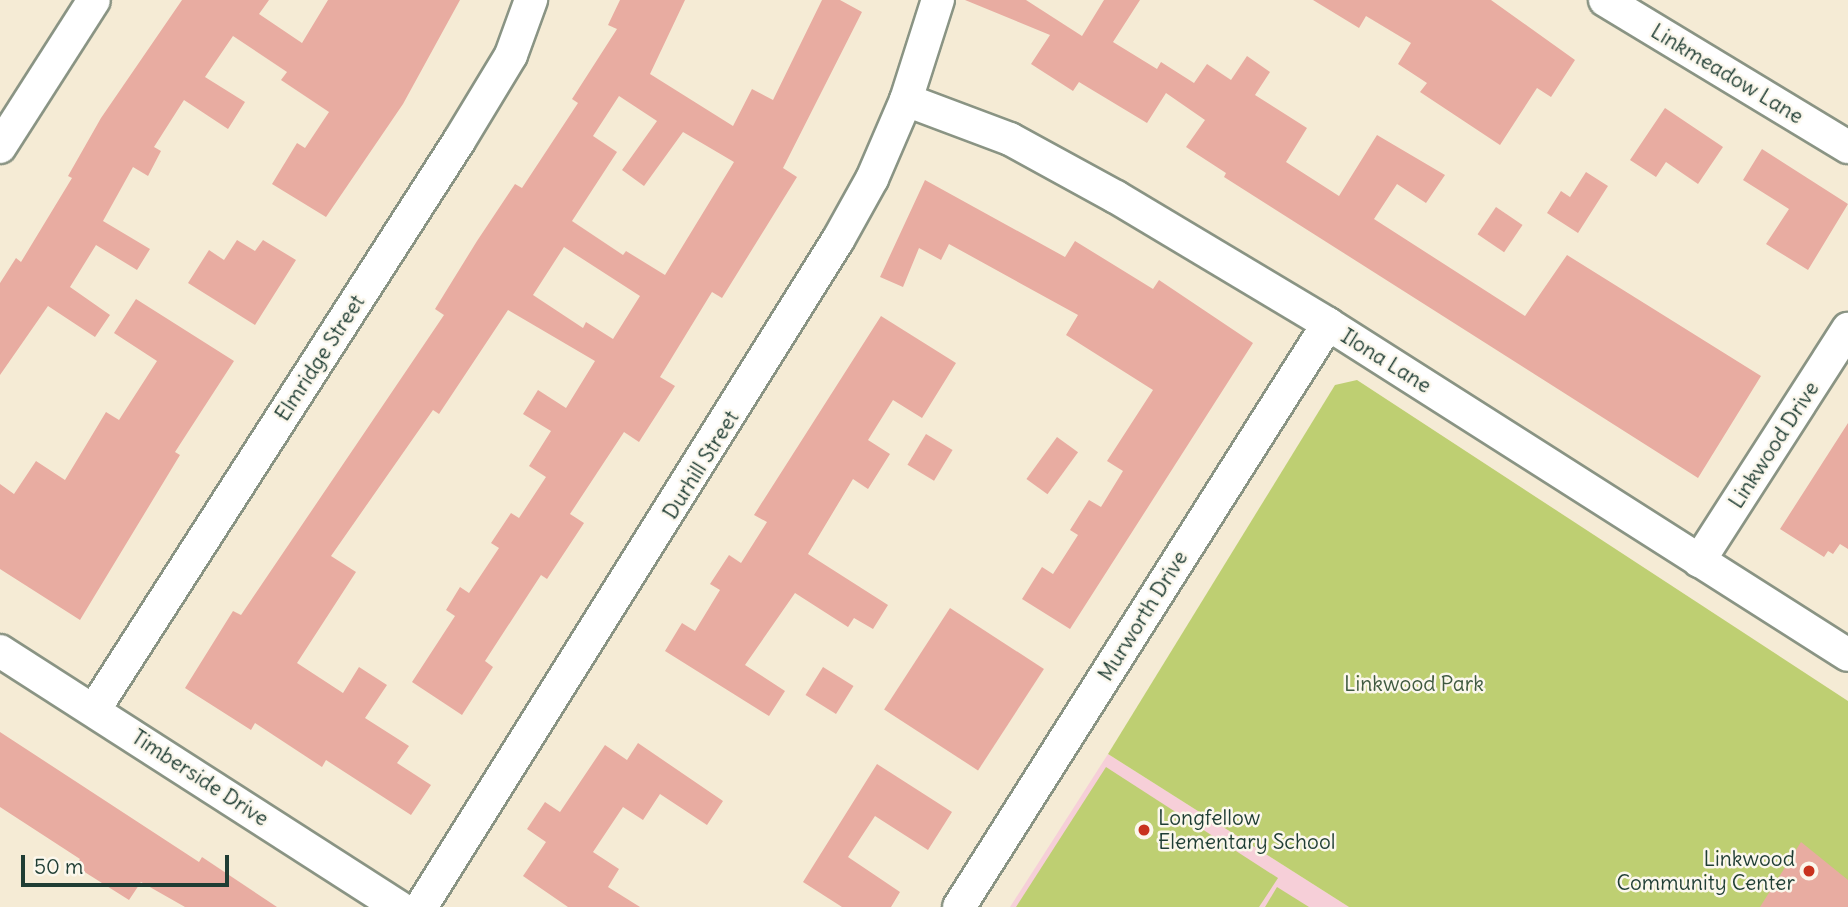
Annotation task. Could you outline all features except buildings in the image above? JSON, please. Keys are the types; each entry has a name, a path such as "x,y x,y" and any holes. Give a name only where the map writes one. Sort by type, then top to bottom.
{"street":[{"path":"0,147 94,0"},
{"name":"Elmridge Street","path":"94,710 459,141 511,55 531,0"},
{"name":"Durhill Street","path":"421,907 770,357 872,179 906,100 938,0"},
{"name":"Linkmeadow Lane","path":"1605,0 1848,147"},
{"name":"Ilona Lane","path":"906,100 1010,139 1328,324 1848,655"},
{"name":"Murworth Drive","path":"958,907 1328,324"},
{"name":"Linkwood Drive","path":"1699,561 1848,329"},
{"name":"Timberside Drive","path":"0,651 399,907"}],"shaded area":[{"name":"Longfellow Elementary School","path":"1108,754 1349,907 1010,907"}],"green space":[{"name":"Linkwood Park","path":"1357,380 1848,701 1848,907 1349,907 1108,754 1335,385"},
{"name":"Longfellow Elementary School","path":"1106,767 1278,878 1259,907 1016,907"},
{"path":"1277,887 1309,907 1265,907"}],"place":[{"name":"Longfellow Elementary School","path":"1144,830"},
{"name":"Linkwood Community Center","path":"1809,871"}]}
